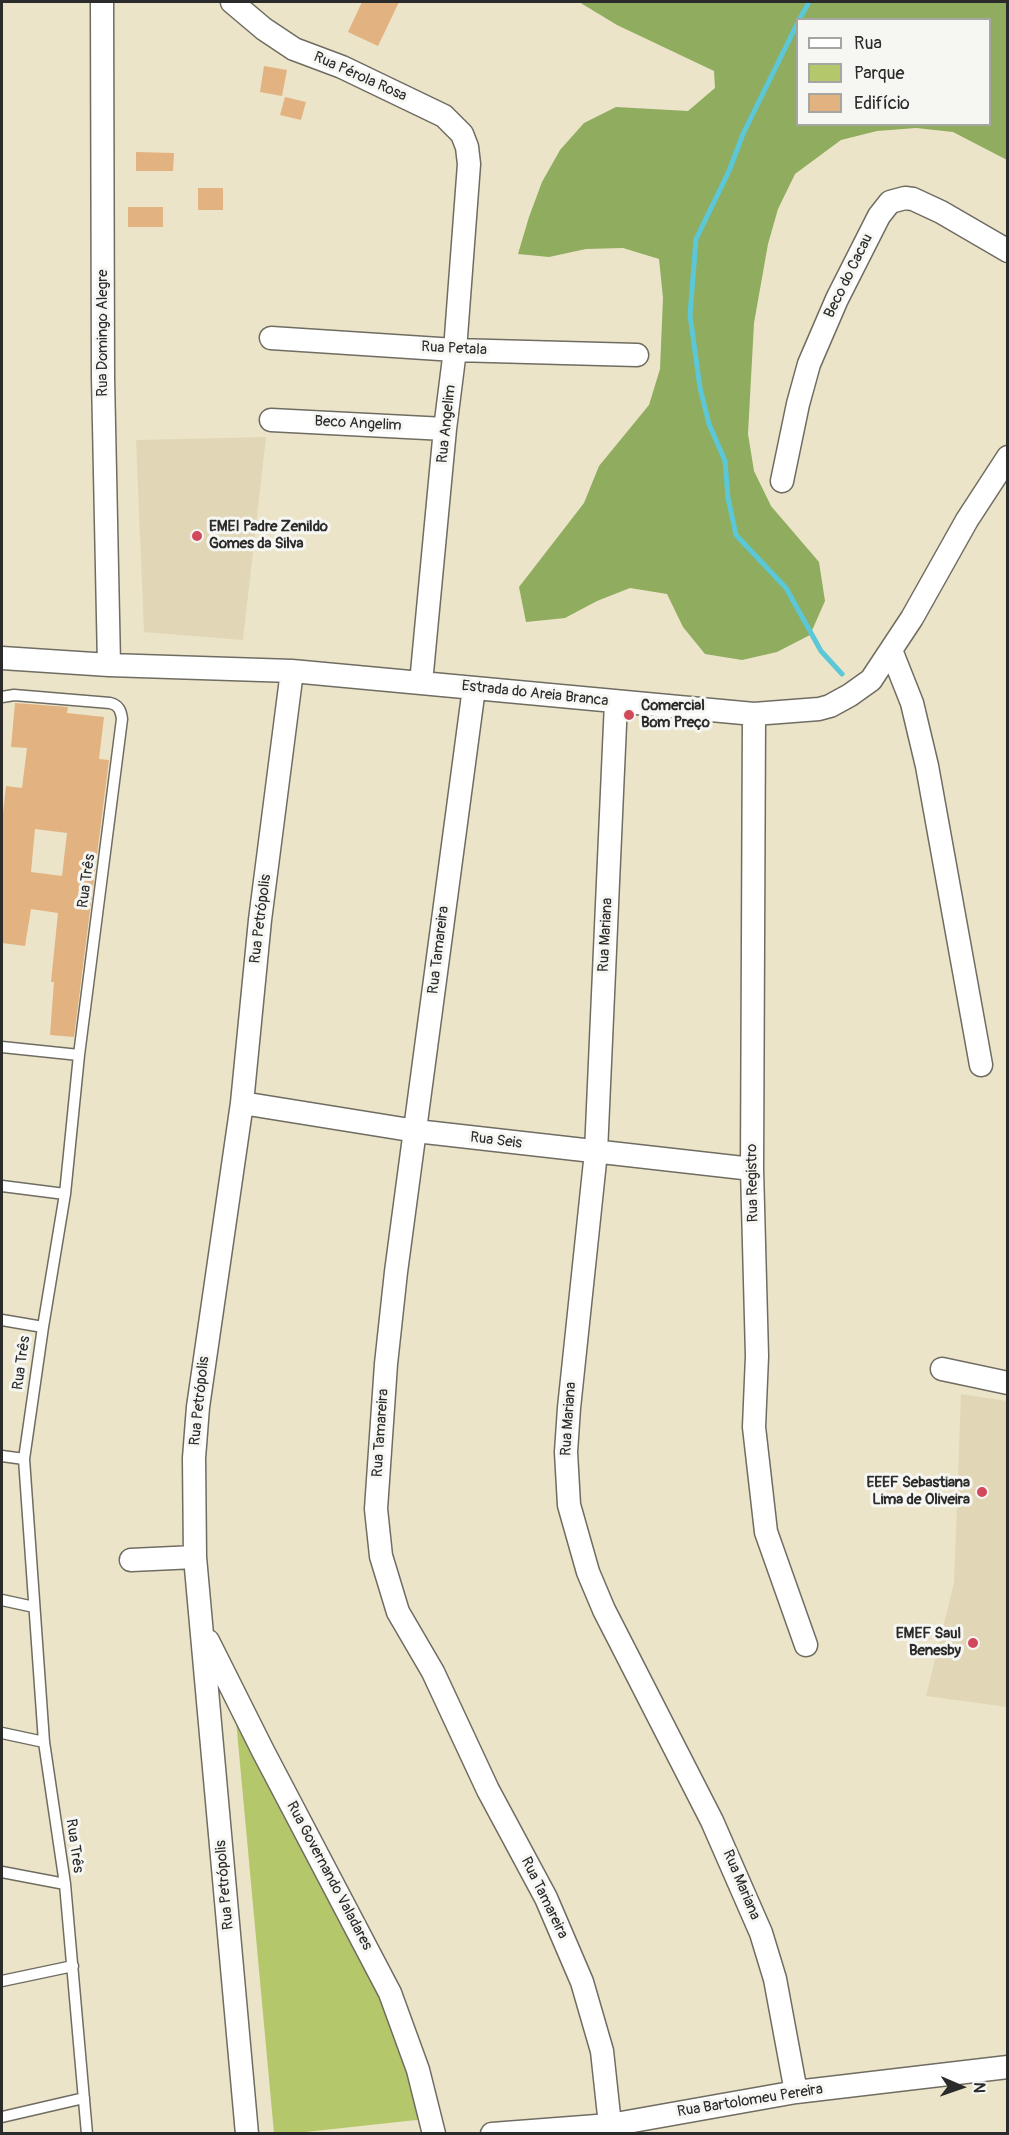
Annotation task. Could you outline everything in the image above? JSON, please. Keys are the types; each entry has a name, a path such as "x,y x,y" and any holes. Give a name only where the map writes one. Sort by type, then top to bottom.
{"street":[{"name":"Rua Domingo Alegre","path":"102,2 103,377 109,665"},
{"name":"Rua Pérola Rosa","path":"232,2 264,29 294,49 342,68 444,116 462,134 467,147 469,164"},
{"name":"Rua Angelim","path":"421,683 445,429 455,350 469,164"},
{"name":"Beco do Cacau","path":"782,481 809,364 837,299 879,216 890,202 905,198 913,199 941,212 1008,251"},
{"name":"Rua Petala","path":"271,338 455,350 638,355"},
{"name":"Beco Angelim","path":"271,420 445,429"},
{"name":"Estrada do Areia Branca","path":"2,658 109,665 292,671 754,714 819,709 837,704 871,680 912,618 967,520 1008,457"},
{"path":"891,650 912,703 924,756 981,1065"},
{"name":"Rua Petrópolis","path":"247,2133 195,1557 194,1458 198,1407 242,1104 260,920 292,671"},
{"name":"Rua Tamareira","path":"474,687 386,1364 376,1509 381,1556 398,1612 433,1672 488,1790 546,1898 582,1982 602,2050 610,2129"},
{"name":"Rua Mariana","path":"616,702 596,1152 569,1408 566,1452 569,1505 588,1572 604,1610 712,1821 761,1933 775,1979 796,2092"},
{"name":"Rua Registro","path":"754,714 752,1169 757,1356 754,1427 766,1532 806,1645"},
{"name":"Rua Seis","path":"242,1104 416,1131 752,1169"},
{"path":"942,1369 1008,1383"},
{"path":"130,1560 195,1557"},
{"name":"Rua Governando Valadares","path":"202,1629 390,1993 418,2070 434,2133"},
{"name":"Rua Bartolomeu Pereira","path":"492,2133 610,2129 796,2092 1008,2067"}],"lane":[{"name":"Rua Três","path":"2,697 14,695 115,704 121,710 123,727 79,1055 64,1194 24,1459 44,1742 65,1884 87,2133"},
{"path":"2,1047 79,1055"},
{"path":"2,1186 64,1194"},
{"path":"2,1320 43,1327"},
{"path":"2,1456 24,1459"},
{"path":"2,1600 34,1607"},
{"path":"2,1733 44,1742"},
{"path":"2,1872 65,1884"},
{"path":"2,1981 73,1966"},
{"path":"2,2117 84,2098"}],"shaded area":[{"name":"EMEI Padre Zenildo Gomes da Silva","path":"266,437 243,640 144,632 136,440"},
{"path":"961,1394 1007,1401 1007,1707 926,1696 954,1583"}],"green space":[{"path":"579,2 1007,2 1007,160 953,132 916,128 877,131 841,140 795,174 778,209 768,244 754,323 748,434 754,471 771,506 819,562 825,601 810,635 777,652 742,660 705,654 683,627 667,594 630,588 597,601 565,618 526,622 519,587 584,503 599,466 649,405 660,369 663,298 659,259 623,248 586,249 549,257 518,254 542,182 560,150 584,123 616,107 688,111 715,88 714,71 617,25"},
{"path":"231,1666 435,2118 296,2133 274,2133"}],"building":[{"path":"362,2 399,2 378,46 348,32"},
{"path":"264,66 287,70 282,96 260,92"},
{"path":"285,97 306,102 301,120 280,115"},
{"path":"136,152 174,153 173,171 136,171"},
{"path":"198,188 223,188 223,210 198,210"},
{"path":"128,207 163,207 163,227 128,227"},
{"path":"15,703 68,707 67,713 104,717 99,759 109,760 74,1037 50,1035 54,982 51,982 58,913 31,909 25,946 2,943 2,822 6,786 22,788 27,748 11,747","holes":["35,829 67,833 62,876 31,872"]}],"waterway":[{"path":"800,18 809,2"},
{"path":"796,26 743,134 729,171 696,239 690,315 700,388 709,424 725,461 728,498 736,535 786,588 821,651 842,674"}],"place":[{"name":"EMEI Padre Zenildo Gomes da Silva","path":"197,536"},
{"name":"Comercial Bom Preço","path":"629,715"},
{"name":"EEEF Sebastiana Lima de Oliveira","path":"982,1492"},
{"name":"EMEF Saul Benesby","path":"973,1643"}]}
